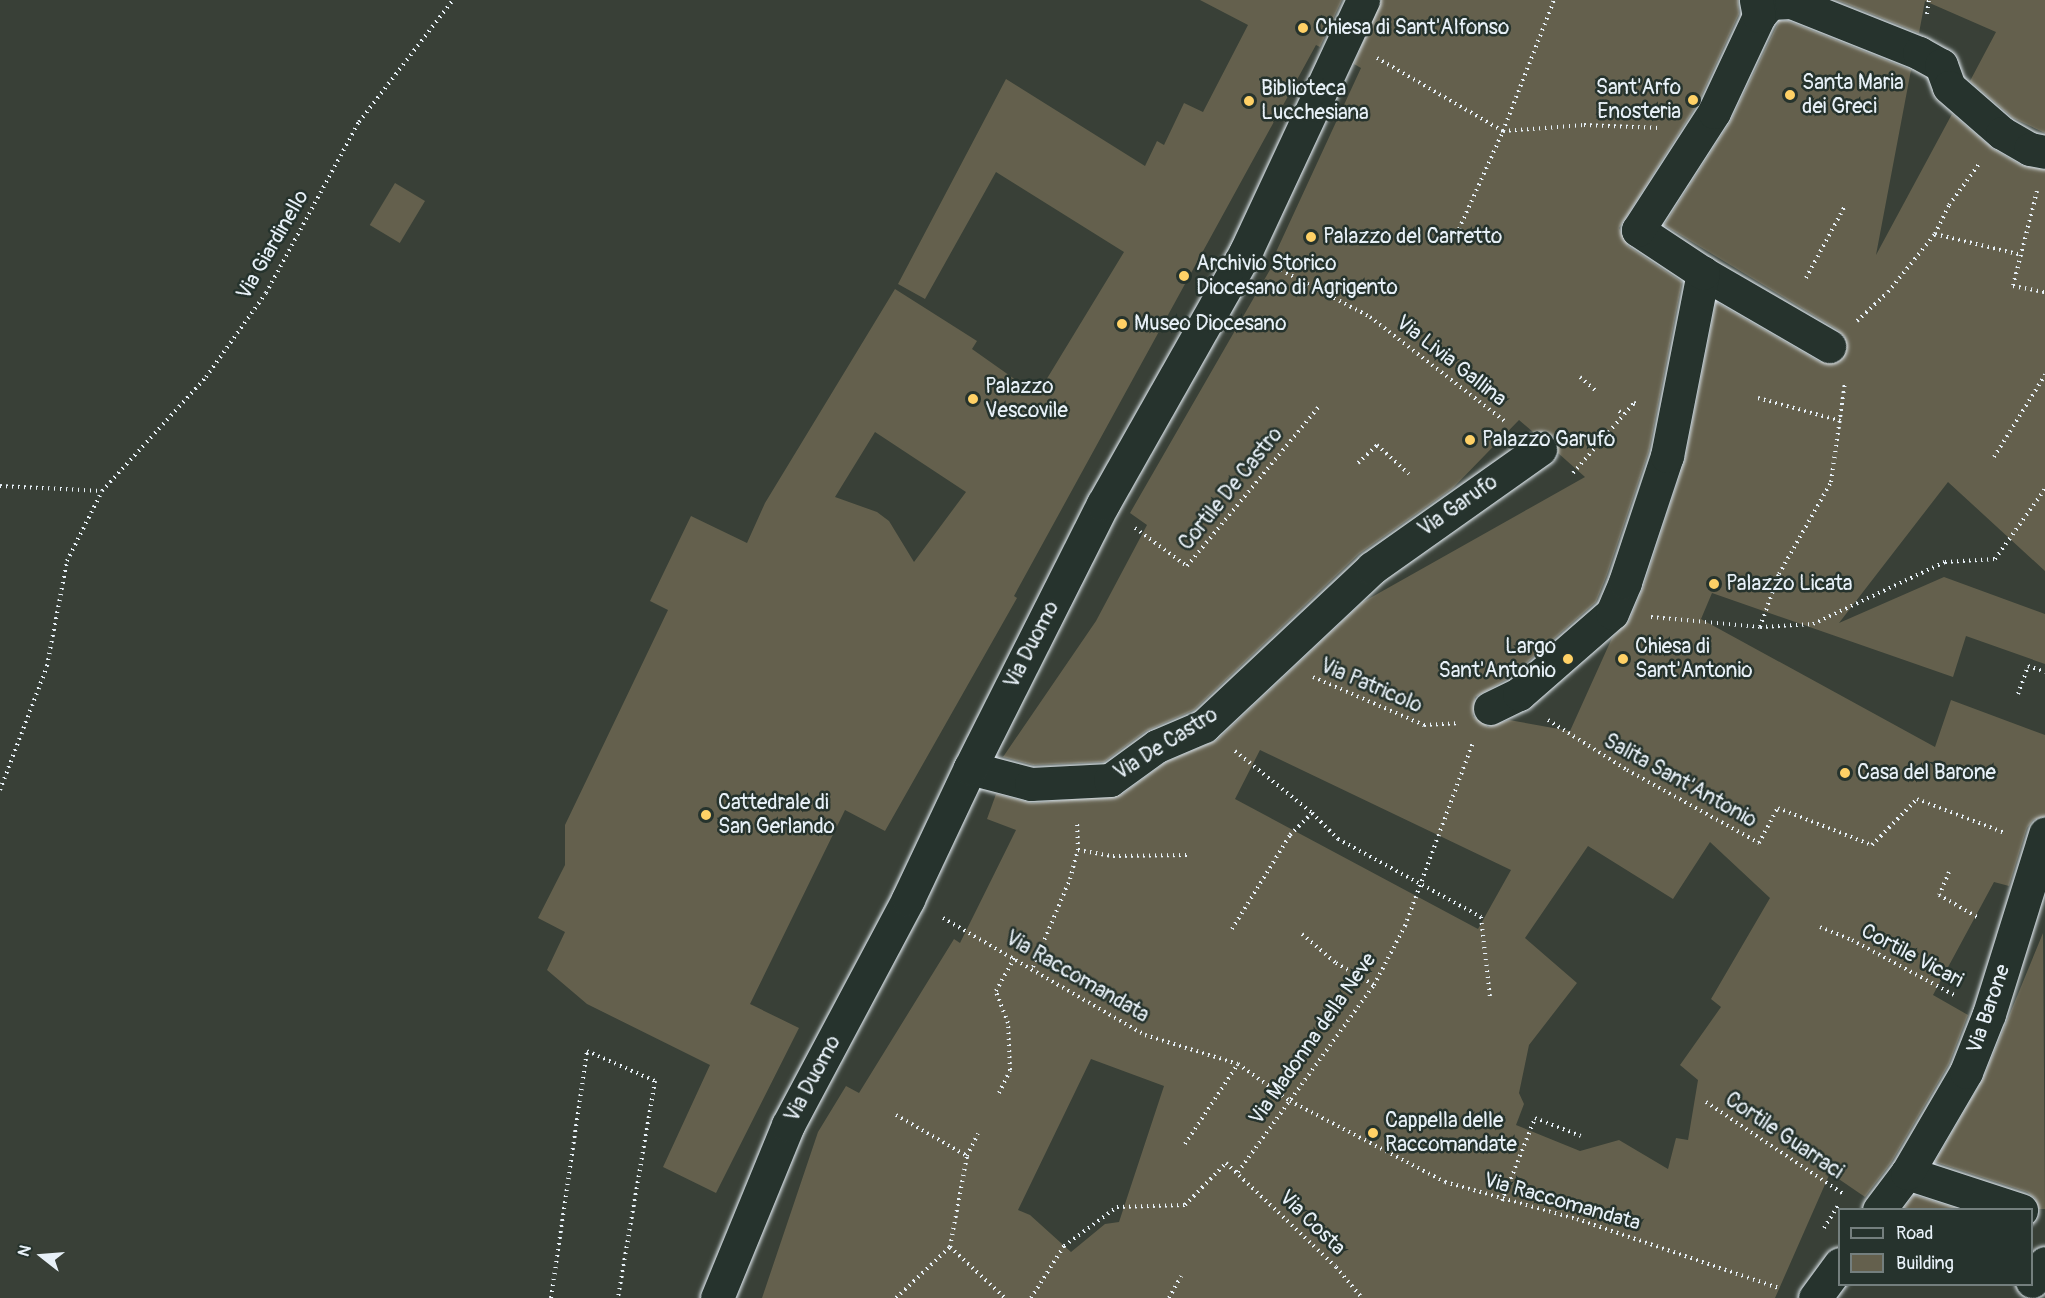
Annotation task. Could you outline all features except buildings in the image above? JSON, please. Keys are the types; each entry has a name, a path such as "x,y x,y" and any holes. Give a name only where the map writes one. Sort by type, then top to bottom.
{"street":[{"name":"Via Duomo","path":"717,1298 788,1125 908,899 970,768 1103,504 1246,251 1343,37 1363,0"},
{"path":"1829,346 1703,273 1638,230 1714,112 1757,8 1770,3 1791,2 1919,53 1941,65 1949,87 2002,133 2030,149 2042,166"},
{"path":"1505,701 1612,613 1667,456 1674,411 1703,273"},
{"name":"Via Garufo","path":"1274,660 1372,568 1540,449"},
{"name":"Via De Castro","path":"970,768 1031,784 1074,784 1110,780 1157,746 1204,726 1274,660"},
{"name":"Via Barone","path":"1880,1208 1907,1173 1966,1072 1989,1014 2042,840"},
{"path":"1907,1173 2018,1208"},
{"path":"2033,1279 2045,1263"},
{"path":"1815,1298 1838,1265"}],"path":[{"name":"Via Giardinello","path":"0,790 47,666 67,561 102,491 206,377 266,293 360,122 453,0"},
{"path":"1459,229 1503,131 1554,0"},
{"path":"1343,37 1503,131 1584,125 1654,126"},
{"path":"1760,627 1779,574 1831,482 1847,368 1829,346 1888,292 1935,234 1949,205 2002,133"},
{"path":"2042,166 2013,286 2045,292"},
{"path":"1806,278 1845,206"},
{"path":"1935,234 2022,255"},
{"name":"Via Livia Gallina","path":"1246,251 1370,316 1540,449"},
{"path":"1994,457 2045,375"},
{"path":"1580,377 1596,391"},
{"path":"1758,398 1841,421"},
{"path":"1540,449 1571,475 1634,403 1674,411"},
{"name":"Cortile De Castro","path":"1103,504 1187,566 1320,405"},
{"path":"1619,411 1624,416"},
{"path":"1358,463 1377,445 1409,474"},
{"path":"0,486 102,491"},
{"path":"1612,613 1760,627 1813,624 1945,562 1995,559 2045,489"},
{"name":"Via Patricolo","path":"1274,660 1424,725 1450,726 1505,701"},
{"path":"2018,694 2028,666 2045,672"},
{"name":"Salita Sant'Antonio","path":"1505,701 1558,728 1759,843 1778,808 1872,845 1917,799 2042,840"},
{"name":"Via Madonna della Neve","path":"1238,1172 1374,985 1421,886 1467,755 1505,701"},
{"path":"1204,726 1312,813 1338,839 1481,917 1490,997"},
{"path":"1033,967 1078,850 1074,784"},
{"path":"1232,929 1290,835 1312,813"},
{"path":"1078,850 1113,856 1188,855"},
{"path":"1949,872 1939,895 1977,917 2018,924"},
{"name":"Via Raccomandata","path":"908,899 1033,967 1145,1035 1238,1064 1290,1101 1445,1182 1502,1201 1577,1219 1784,1290"},
{"name":"Cortile Vicari","path":"1820,927 1852,940 1989,1014"},
{"path":"1302,934 1336,963 1374,985"},
{"path":"999,1093 1010,1070 1008,1023 996,992 1014,958"},
{"path":"551,1298 587,1052 655,1081 618,1298"},
{"path":"1185,1144 1238,1064"},
{"name":"Cortile Guarraci","path":"1706,1102 1845,1195"},
{"path":"896,1115 967,1156"},
{"path":"1502,1201 1535,1118 1581,1136"},
{"path":"896,1298 950,1247 967,1156 978,1133"},
{"path":"1031,1298 1064,1246 1117,1207 1185,1205 1226,1163 1238,1172"},
{"name":"Via Costa","path":"1238,1172 1336,1267 1362,1298"},
{"path":"950,1247 1005,1298"},
{"path":"1169,1298 1181,1276"}],"place":[{"name":"Chiesa di Sant'Alfonso","path":"1303,28"},
{"name":"Santa Maria dei Greci","path":"1790,95"},
{"name":"Sant'Arfo Enosteria","path":"1693,100"},
{"name":"Biblioteca Lucchesiana","path":"1249,101"},
{"name":"Palazzo del Carretto","path":"1311,237"},
{"name":"Archivio Storico Diocesano di Agrigento","path":"1184,276"},
{"name":"Museo Diocesano","path":"1122,324"},
{"name":"Palazzo Vescovile","path":"973,399"},
{"name":"Palazzo Garufo","path":"1470,440"},
{"name":"Palazzo Licata","path":"1714,584"},
{"name":"Largo Sant'Antonio","path":"1568,659"},
{"name":"Chiesa di Sant'Antonio","path":"1623,659"},
{"name":"Casa del Barone","path":"1845,773"},
{"name":"Cattedrale di San Gerlando","path":"706,815"},
{"name":"Cappella delle Raccomandate","path":"1373,1133"}]}
